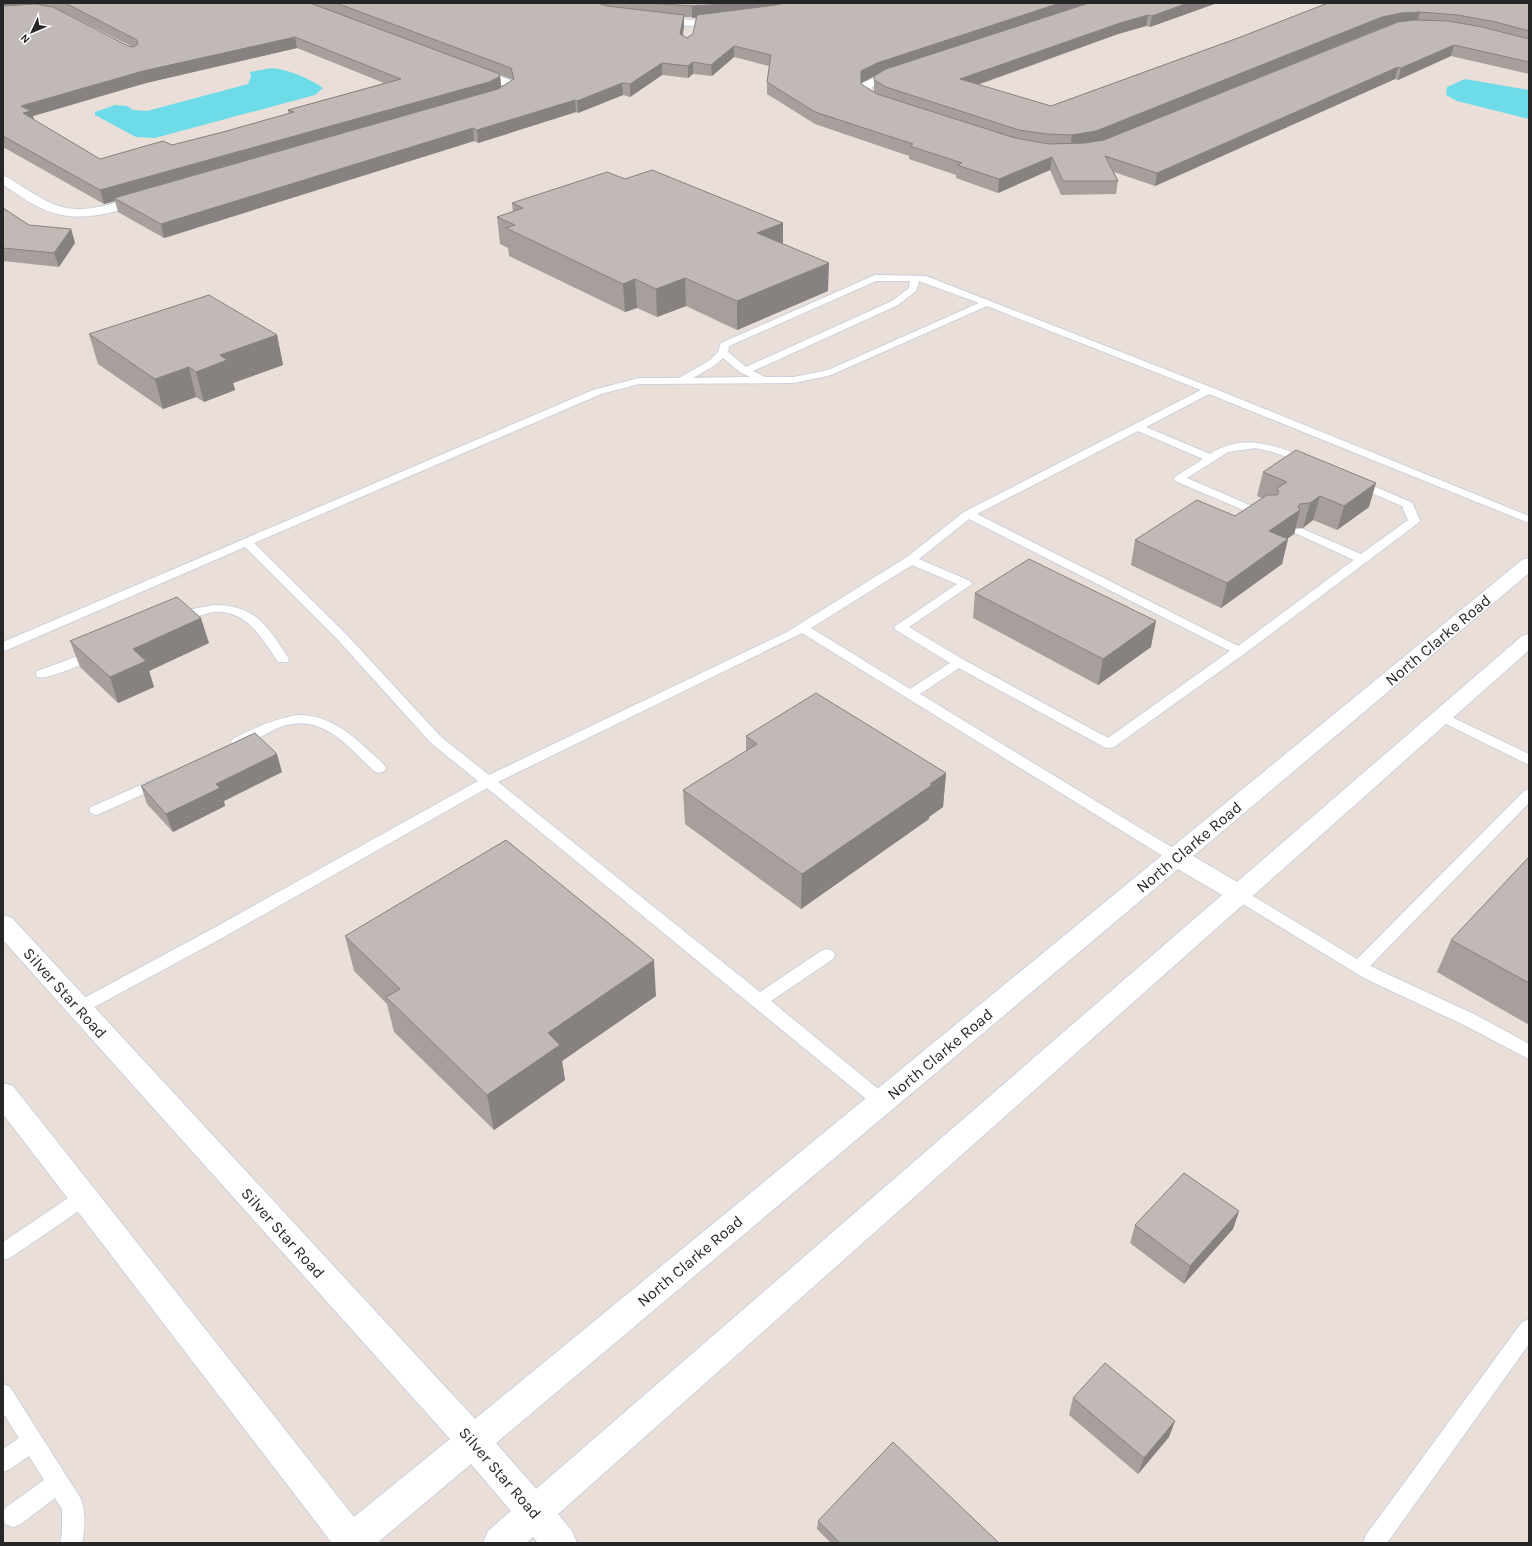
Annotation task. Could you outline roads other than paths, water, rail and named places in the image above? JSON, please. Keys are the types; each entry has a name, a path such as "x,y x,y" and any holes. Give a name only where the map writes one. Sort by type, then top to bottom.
{"street":[{"path":"642,17 690,26 738,18"},
{"path":"464,66 508,83 508,91 495,98 480,102"},
{"path":"896,108 881,104 867,95 866,86 881,78 911,68"},
{"path":"3,180 53,209 73,213 108,209 153,196"},
{"name":"North Clarke Road","path":"352,1543 1529,564"},
{"path":"500,1543 1529,640"},
{"path":"1176,858 1238,894"},
{"name":"Silver Star Road","path":"3,924 473,1441 560,1543"},
{"path":"3,1094 352,1543"}],"lane":[{"path":"679,381 712,363 723,353 724,345 875,278 923,278 1209,390 1529,520"},
{"path":"745,371 896,303 913,289 915,278"},
{"path":"3,647 596,392 639,381 794,380 831,372 987,303"},
{"path":"723,353 745,371 763,380"},
{"path":"79,1008 216,934 489,781 791,635 911,560 968,514 1209,390"},
{"path":"1138,427 1211,458"},
{"path":"1266,516 1179,479 1225,449 1254,445 1276,449 1320,467"},
{"path":"911,560 966,584 900,627 958,663 1109,744 1239,651 1414,521 1407,504 1349,480"},
{"path":"968,514 1239,651"},
{"path":"1299,531 1362,559"},
{"path":"246,542 342,637 436,740 489,781 882,1102"},
{"path":"166,624 201,611 224,608 241,611 254,620 265,632 283,659"},
{"path":"802,628 1176,858"},
{"path":"42,674 103,651"},
{"path":"910,694 958,663"},
{"path":"1441,716 1529,760"},
{"path":"225,748 259,731 282,722 309,719 317,720 340,734 379,768"},
{"path":"96,810 171,776"},
{"path":"1359,967 1529,794"},
{"path":"1238,894 1359,967 1470,1020 1529,1052"},
{"path":"760,1001 827,955"},
{"path":"3,1252 83,1198"},
{"path":"1374,1543 1529,1328"},
{"path":"4,1399 73,1507 68,1540"},
{"path":"3,1462 32,1441"},
{"path":"13,1516 58,1484"}],"water":[{"path":"272,68 299,75 323,88 315,95 155,138 136,137 95,115 95,112 115,105 127,106 133,110 147,111 248,84 251,76 250,72"},
{"path":"1465,79 1529,90 1529,119 1457,101 1446,95 1447,87"}]}
